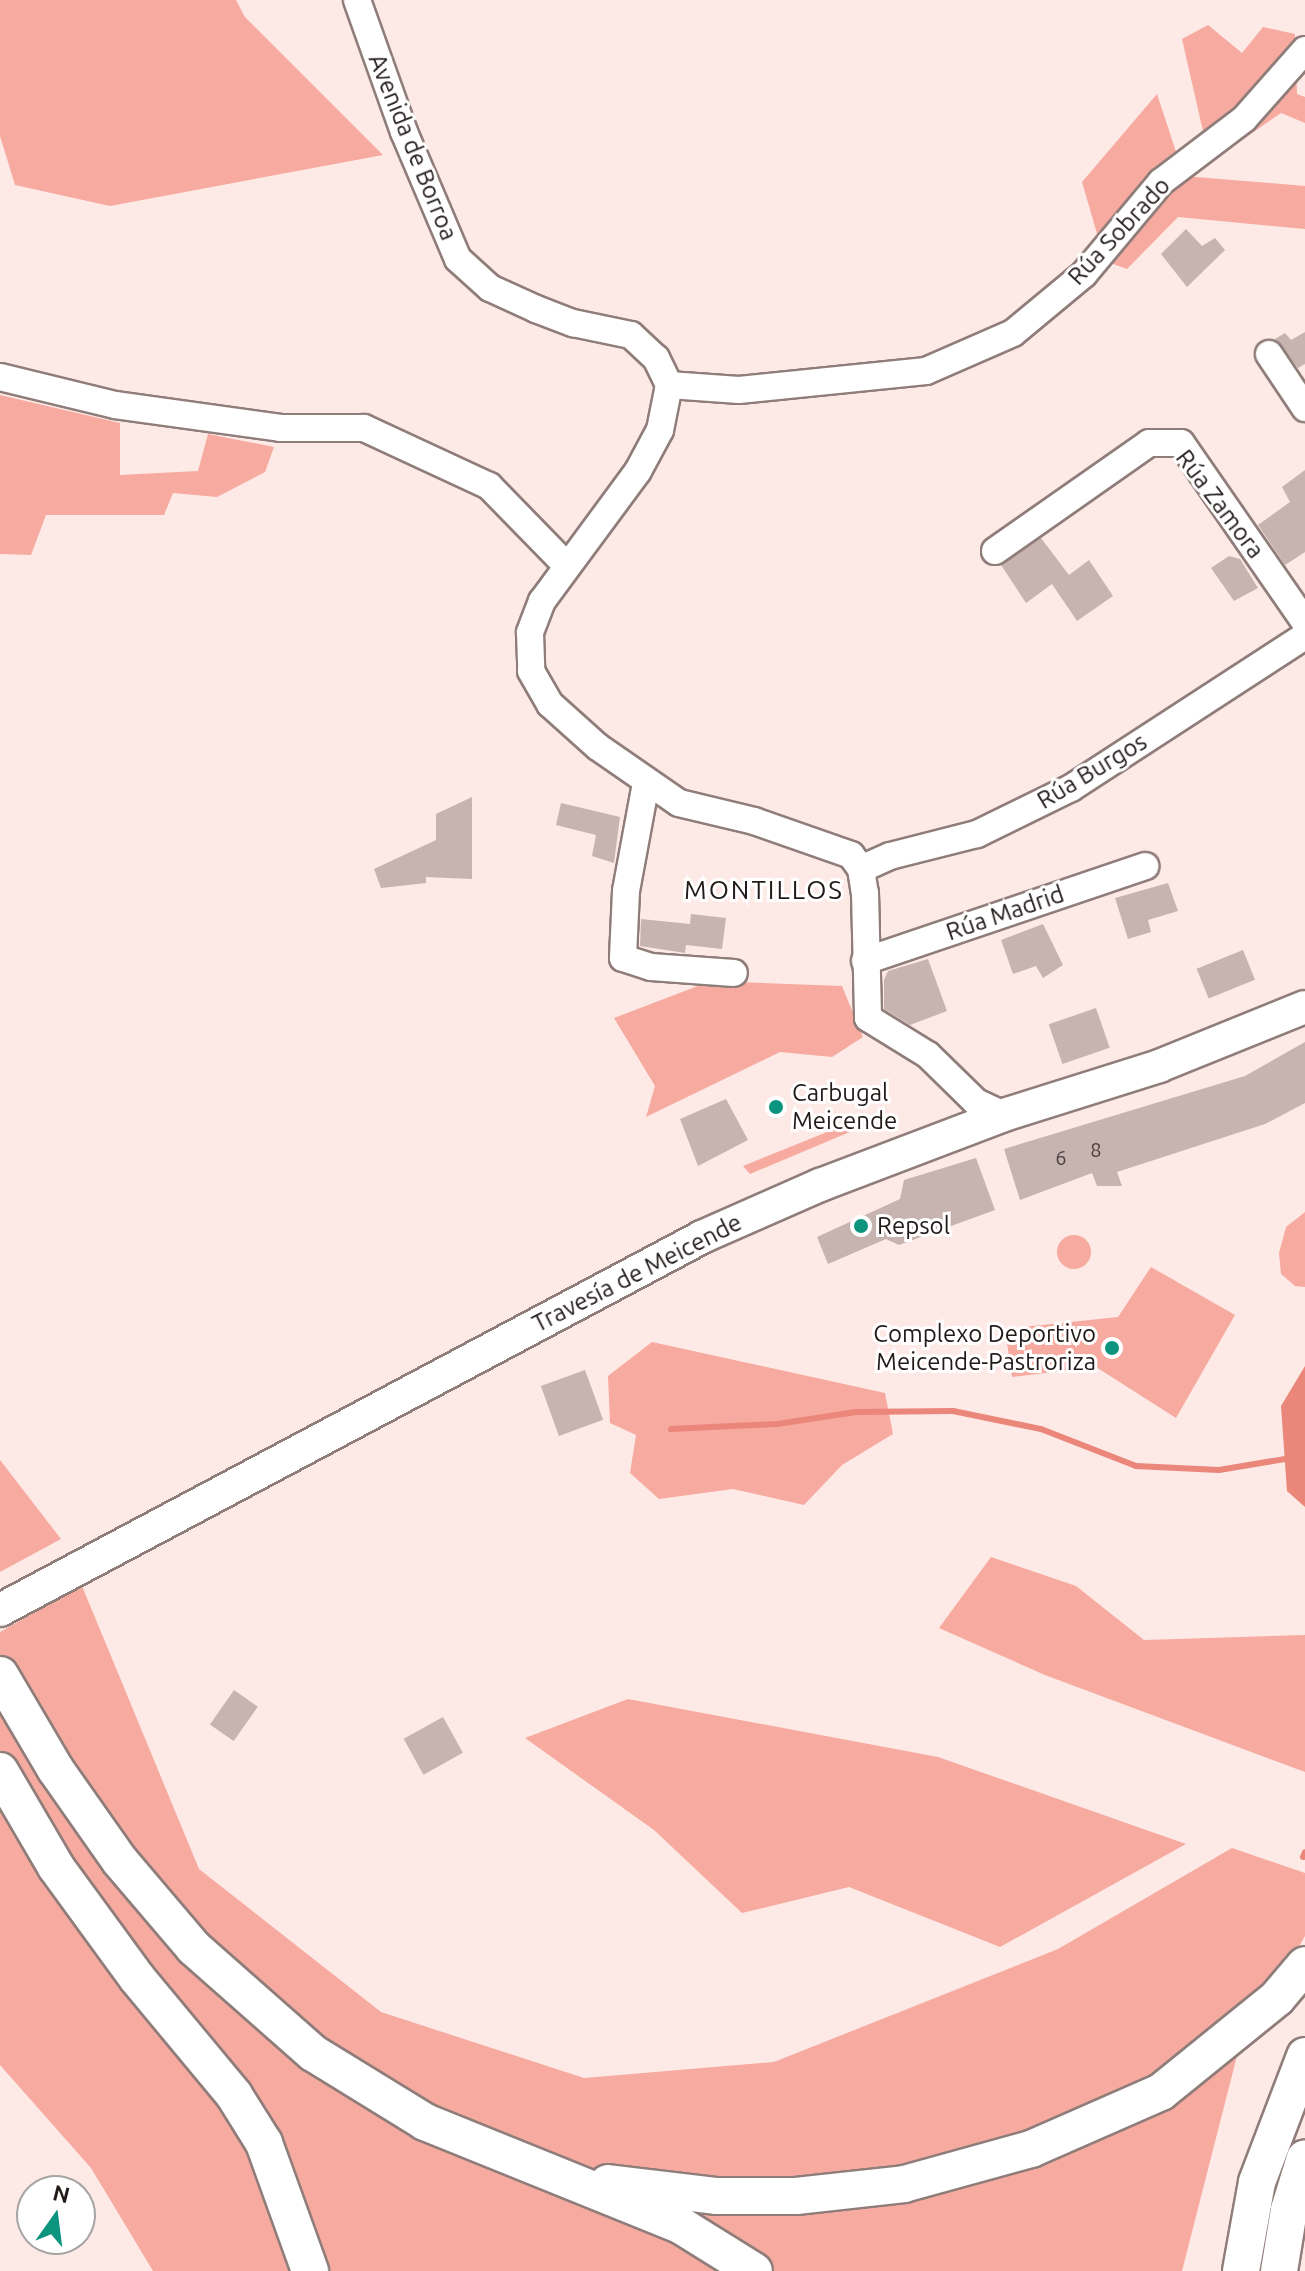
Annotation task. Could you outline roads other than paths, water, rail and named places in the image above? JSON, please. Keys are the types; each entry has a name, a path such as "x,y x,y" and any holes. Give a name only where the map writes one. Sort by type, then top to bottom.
{"highway":[{"path":"0,1675 56,1770 120,1861 194,1948 255,2005 367,2090 425,2122 547,2174 680,2225 754,2271"},
{"path":"0,1771 56,1867 137,1978 234,2095 264,2143 310,2271"},
{"path":"547,2174 717,2196 796,2196 904,2184 1031,2149 1161,2092 1277,1998 1305,1965"},
{"path":"1241,2271 1257,2182 1305,2056"},
{"path":"1279,2271 1289,2210 1305,2158"}],"main road":[{"name":"Travesía de Meicende","path":"0,1610 702,1237 820,1185 1004,1115 1159,1066 1305,1007"}],"street":[{"name":"Avenida de Borroa","path":"357,0 404,132 458,259 490,288 536,309 573,323 631,335 656,358 669,385"},
{"name":"Rúa Sobrado","path":"669,385 739,390 926,371 1013,333 1084,274 1161,182 1244,119 1305,50"},
{"path":"1269,354 1305,408"},
{"path":"0,377 115,405 265,426 364,428 489,486 566,565"},
{"path":"669,385 660,430 638,471 542,601 530,633 531,671 550,704 646,783 679,803 835,847 861,869 868,1018 928,1055 976,1102 1004,1115"},
{"name":"Rúa Zamora","path":"995,551 1149,443 1181,443 1305,622"},
{"name":"Rúa Burgos","path":"861,869 890,856 977,834 1071,788 1305,636"},
{"path":"646,783 626,891 623,958 651,967 734,973"},
{"name":"Rúa Madrid","path":"865,961 1145,866"},
{"path":"954,1079 962,1109 960,1133"}],"waterway":[{"path":"671,1429 777,1424 856,1412 953,1411 1041,1429 1136,1466 1219,1470 1285,1459"},
{"path":"1303,1857 1305,1852"}],"place":[{"name":"Carbugal Meicende","path":"776,1107"},
{"name":"Repsol","path":"861,1226"},
{"name":"Complexo Deportivo Meicende-Pastroriza","path":"1112,1348"}],"district":[{"name":"MONTILLOS","path":"764,890"}]}
